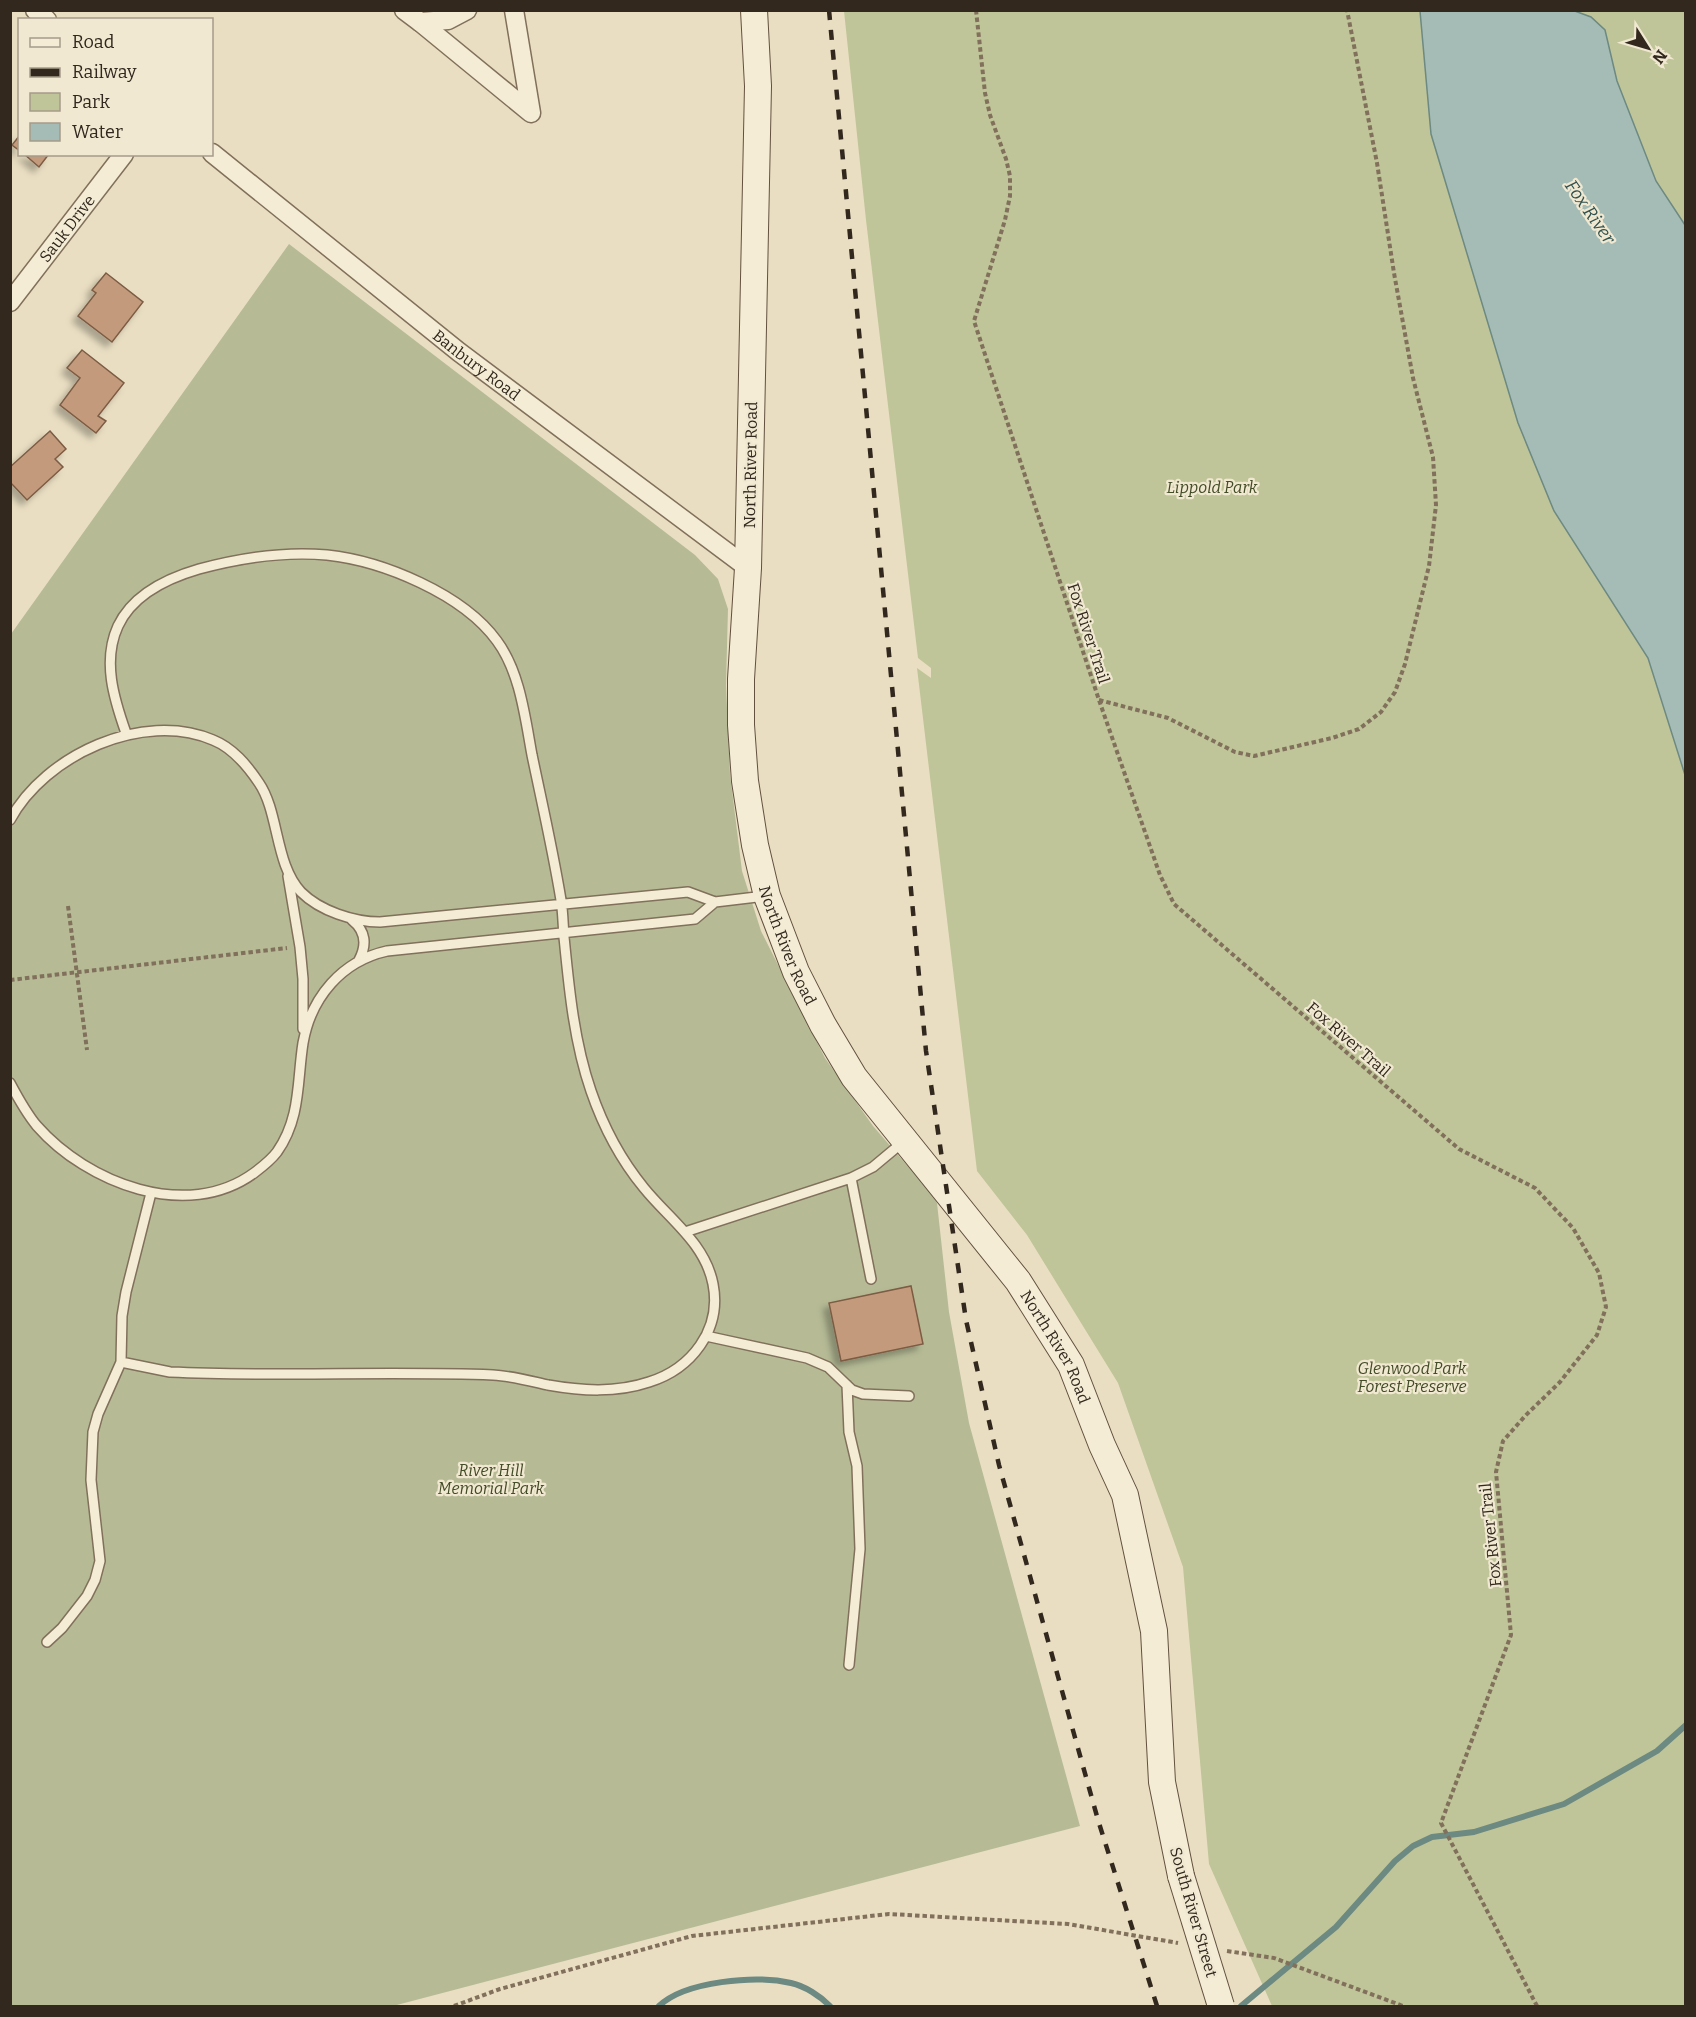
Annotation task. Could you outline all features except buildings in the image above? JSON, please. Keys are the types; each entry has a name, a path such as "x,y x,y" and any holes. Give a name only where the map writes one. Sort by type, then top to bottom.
{"main road":[{"name":"North River Road","path":"754,10 758,86 748,568 741,679 741,725 745,781 755,845 767,896 796,972 823,1025 854,1077 1018,1281 1071,1365 1102,1445 1125,1495 1154,1631 1162,1782"},
{"name":"South River Street","path":"1162,1782 1181,1876 1221,2007"}],"street":[{"path":"404,10 531,113 514,10"},
{"path":"420,22 448,20 467,10"},
{"name":"Banbury Road","path":"213,154 459,352 748,568"},
{"name":"Sauk Drive","path":"10,302 122,156"}],"lane":[{"path":"121,1362 154,1370 188,1373 500,1375 554,1386 602,1390 624,1389 662,1377 691,1358 706,1336 714,1315 715,1298 713,1282 700,1250 641,1184 621,1155 591,1092 575,1024 563,933 562,904 525,714 508,659 489,631 462,608 428,586 396,572 328,555 293,554 251,557 215,565 168,579 137,601 118,626 113,641 110,674 117,709 126,733"},
{"path":"10,820 27,795 87,748 126,733 174,730 215,740 235,753 261,786 286,868 300,946 303,979 303,1042 298,1105 289,1131 276,1154 243,1182 222,1191 185,1196 151,1192 117,1182 71,1155 37,1126 12,1088"},
{"path":"286,868 302,892 359,926 365,944 359,960"},
{"path":"350,919 380,922 688,892 715,902 767,896"},
{"path":"303,1042 315,1005 324,991 335,977 359,960 387,951 695,919 715,902"},
{"path":"685,1232 851,1178 873,1167 905,1141"},
{"path":"851,1178 871,1279"},
{"path":"47,1642 76,1612 87,1596 100,1562 91,1480 93,1432 98,1414 121,1362 122,1316 126,1292 151,1192"},
{"path":"706,1336 807,1358 828,1367 852,1390 863,1394 909,1396"},
{"path":"847,1385 849,1432 857,1466 860,1549 849,1665"}],"path":[{"name":"Fox River Trail","path":"976,10 985,93 990,115 1006,159 1010,176 1010,196 1005,220 974,321 1099,700 1160,875 1174,904 1459,1149 1534,1188 1574,1228 1599,1273 1606,1307 1597,1335 1560,1382 1503,1442 1496,1472 1511,1635 1441,1822 1537,2007"},
{"path":"1099,700 1168,718 1235,752 1254,756 1332,738 1359,729 1381,712 1395,692 1405,664 1429,566 1436,505 1433,458 1413,378 1377,163 1347,10"},
{"path":"68,906 87,1050"},
{"path":"10,980 300,946"},
{"path":"453,2007 500,1989 692,1936 889,1914 1068,1924 1183,1943"},
{"path":"1217,1949 1274,1958 1403,2007"}],"green space":[{"path":"844,11 1420,11 1431,134 1554,511 1648,658 1685,775 1685,2006 1272,2006 1209,1864 1183,1567 1118,1383 1027,1235 977,1171 917,668 931,678 931,668 918,658 866,220"},
{"path":"1572,11 1685,11 1685,225 1656,181 1617,81 1605,30 1591,17"},
{"name":"River Hill Memorial Park","path":"289,244 695,555 718,579 728,609 726,685 730,774 742,871 761,931 825,1058 873,1126 932,1194 937,1203 949,1312 969,1423 1080,1826 393,2006 11,2006 11,634"}],"water":[{"name":"Fox River","path":"1572,10 1591,17 1605,30 1617,81 1656,181 1685,225 1685,775 1648,658 1554,511 1518,423 1431,134 1420,11"}],"waterway":[{"path":"1241,2006 1336,1927 1395,1861 1413,1846 1432,1837 1474,1832 1564,1804 1657,1751 1686,1725"},
{"path":"659,2006 686,1991 741,1980 796,1984 812,1992 830,2006"}],"railway":[{"path":"829,10 926,1051 966,1320 999,1465 1098,1820 1157,2006"}],"park label":[{"name":"Lippold Park","path":"1212,487"},
{"name":"Glenwood Park Forest Preserve","path":"1412,1377"}]}
